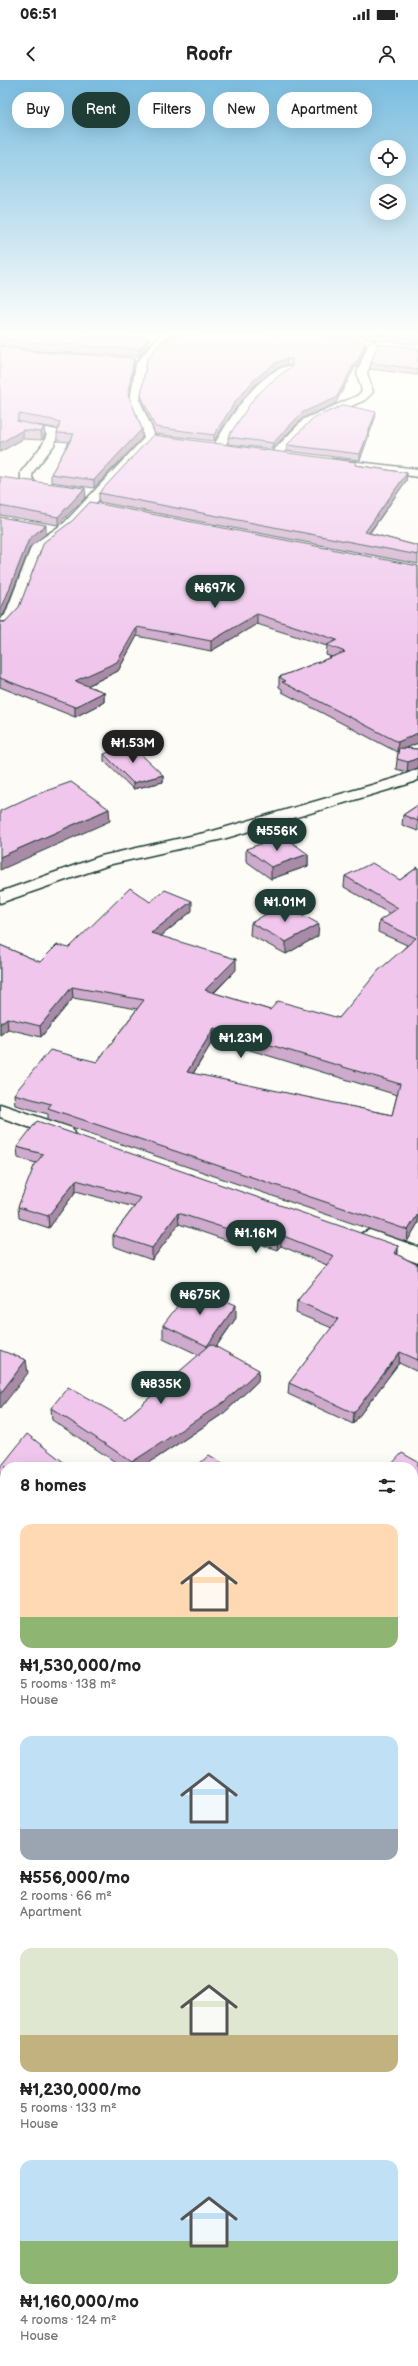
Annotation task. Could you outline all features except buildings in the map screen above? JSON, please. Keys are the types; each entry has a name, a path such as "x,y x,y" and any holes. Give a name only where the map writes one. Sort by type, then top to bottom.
{"street":[{"path":"29,483 26,477 27,472 50,441"},
{"path":"0,627 11,616 36,548 61,531 99,494 148,441"},
{"path":"219,447 223,441"},
{"path":"276,454 289,441"},
{"path":"204,445 233,449"},
{"path":"262,453 291,456"},
{"path":"322,461 418,473"},
{"path":"14,481 44,486"},
{"path":"83,492 99,494"},
{"path":"88,505 103,508"},
{"path":"46,528 61,531"},
{"path":"0,898 107,860 217,835 402,781 418,774"},
{"path":"0,1110 86,1140"},
{"path":"350,1231 418,1255"}]}
